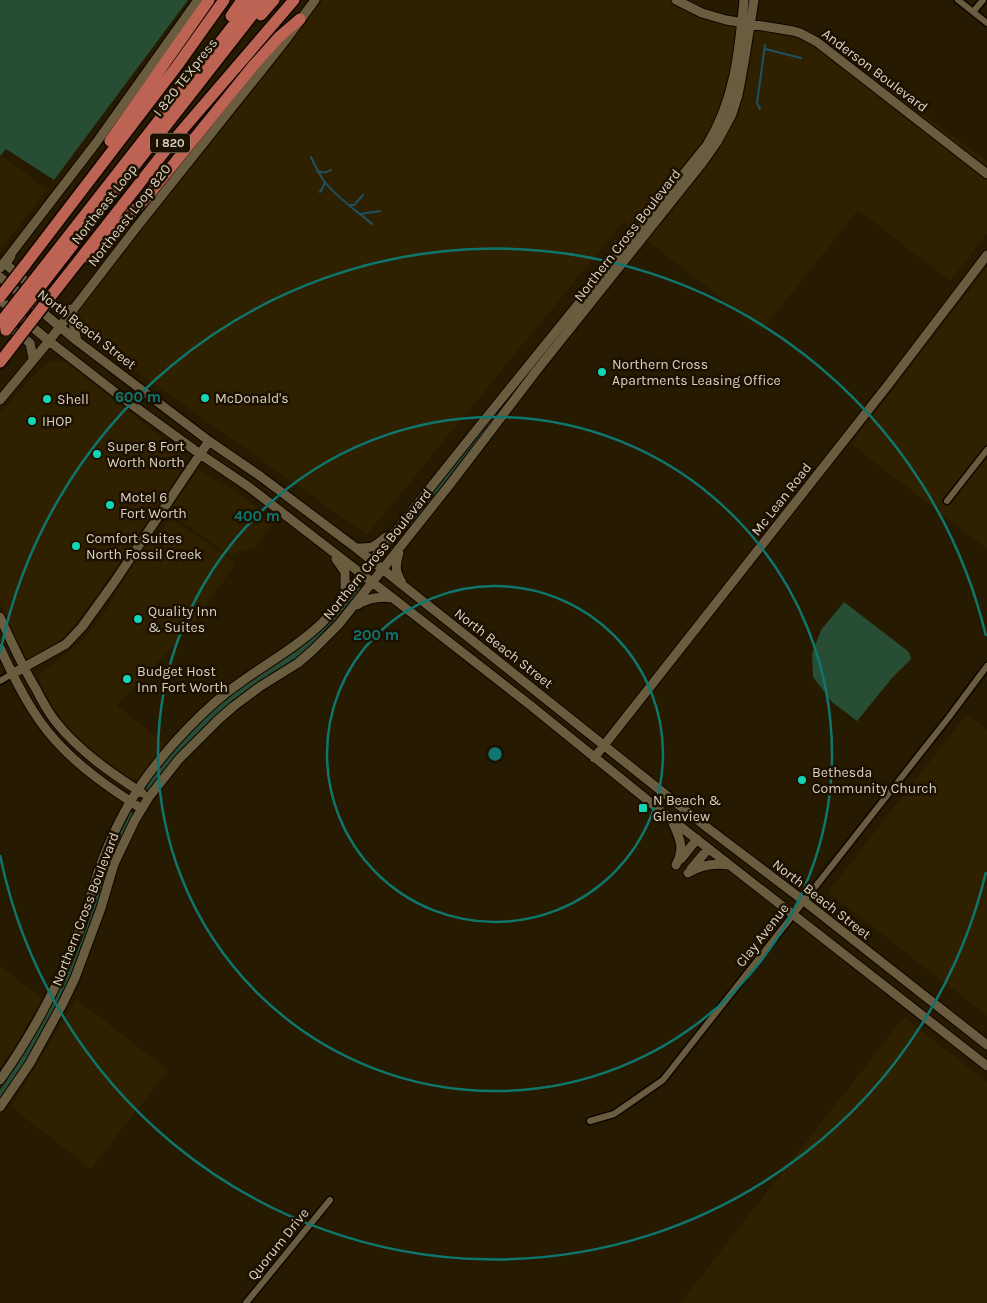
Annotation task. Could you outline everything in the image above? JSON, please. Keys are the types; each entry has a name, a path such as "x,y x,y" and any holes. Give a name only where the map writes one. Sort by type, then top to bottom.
{"highway":[{"path":"61,218 65,204 209,0"},
{"name":"Northeast Loop","path":"0,298 177,66 224,0"},
{"path":"137,147 140,136 242,0"},
{"name":"I 820 TEXpress","path":"36,284 137,147 253,0"},
{"name":"I 820 TEXpress","path":"2,327 264,0"},
{"path":"226,48 239,41 274,0"},
{"name":"Northeast Loop","path":"0,362 172,142 294,0"},
{"path":"52,295 62,291 93,254 147,197 253,66 279,37 300,19"}],"main road":[{"path":"0,268 96,143 198,0"},
{"name":"Northeast Loop 820","path":"0,400 49,341 315,0"},
{"name":"Anderson Boulevard","path":"676,0 702,13 726,20 792,31 817,42 987,174"},
{"name":"Northern Cross Boulevard","path":"744,0 746,23"},
{"name":"Northern Cross Boulevard","path":"0,1107 30,1063 63,1003 75,978 101,908 114,864 149,797 179,759 219,719 260,686 298,663 339,624 400,548 541,357 707,145 720,122 729,95 738,53 754,0"},
{"path":"18,244 7,262 8,266 57,308 63,310 73,309 73,323 77,341"},
{"path":"0,256 18,244"},
{"name":"Mc Lean Road","path":"594,758 888,385 987,255"},
{"name":"North Beach Street","path":"0,277 77,341 209,441 260,476 356,548 708,828 987,1045"},
{"path":"0,298 49,341 116,393 249,487 362,574 530,705 708,849 987,1066"},
{"path":"2,327 30,343 34,358"},
{"name":"Northern Cross Boulevard","path":"0,1080 32,1032 54,990 78,934 113,836 130,802 144,780 201,715 239,683 293,648 323,622 395,532 541,357"},
{"path":"12,674 66,644 82,627 209,441"},
{"path":"356,548 376,546 395,532"},
{"path":"322,544 345,572 346,594"},
{"path":"400,548 397,560 397,573 405,587"},
{"path":"350,610 360,603 371,599 382,597 394,599"},
{"path":"0,617 23,668 47,710 66,734 99,762 149,797"},
{"path":"0,648 34,713 54,740 96,777 142,810"},
{"path":"672,820 682,847 676,865 697,839"},
{"path":"708,849 688,873 698,867 710,864 729,865"}],"street":[{"path":"958,0 987,23"},
{"path":"973,12 983,0"},
{"path":"946,501 987,450"},
{"name":"Clay Avenue","path":"590,1121 614,1114 663,1080 949,717 987,666"},
{"path":"0,681 12,674"},
{"name":"Quorum Drive","path":"246,1303 330,1200"}],"shaded area":[{"path":"322,0 690,0 716,13 810,32 987,161 987,234 950,281 858,210 762,330 623,222 367,535 85,335 78,326 77,316 79,309"},
{"path":"2,156 47,190 0,250 0,158"},
{"path":"987,267 987,549 851,444"},
{"path":"53,361 67,363 187,457 175,481 95,598 65,636 44,653 28,661 0,603 0,414 46,363"},
{"path":"199,469 249,501 275,522 253,550 230,555 168,512"},
{"path":"170,518 236,563 196,621 117,706 165,744 138,779 131,780 85,746 61,719 43,690 39,677 41,673 81,642 106,610 149,541 153,543"},
{"path":"967,714 987,730 987,1016 828,892"},
{"path":"0,966 42,998 16,1045 0,1068"},
{"path":"76,999 168,1070 91,1169 11,1107"},
{"path":"904,1017 987,1082 987,1303 680,1303"}],"green space":[{"path":"0,0 188,0 54,180 6,149 0,156"},
{"path":"503,402 494,420 412,528 410,525 427,503 440,481"},
{"path":"358,587 361,589 311,645 295,660 242,696 149,791 146,790 157,769 200,722 238,690 307,642 334,616"},
{"path":"844,602 909,652 911,659 892,678 857,721 832,702 813,677 812,654 821,630"},
{"path":"132,812 133,814 113,858 81,956 48,1026 0,1102 0,1090 26,1051 55,997 74,954 109,856"}],"waterway":[{"path":"760,109 757,103 765,45"},
{"path":"765,49 801,58"},
{"path":"311,157 320,175 329,187 372,224"},
{"path":"317,171 328,172 331,170"},
{"path":"320,192 325,183"},
{"path":"350,205 354,205 363,195"},
{"path":"360,214 380,211"}],"place":[{"name":"Northern Cross Apartments Leasing Office","path":"602,372"},
{"name":"McDonald's","path":"205,398"},
{"name":"Shell","path":"47,399"},
{"name":"IHOP","path":"32,421"},
{"name":"Super 8 Fort Worth North","path":"97,454"},
{"name":"Motel 6 Fort Worth","path":"110,505"},
{"name":"Comfort Suites North Fossil Creek","path":"76,546"},
{"name":"Quality Inn & Suites","path":"138,619"},
{"name":"Budget Host Inn Fort Worth","path":"127,679"},
{"name":"Bethesda Community Church","path":"802,780"},
{"name":"N Beach & Glenview","path":"643,808"}]}
